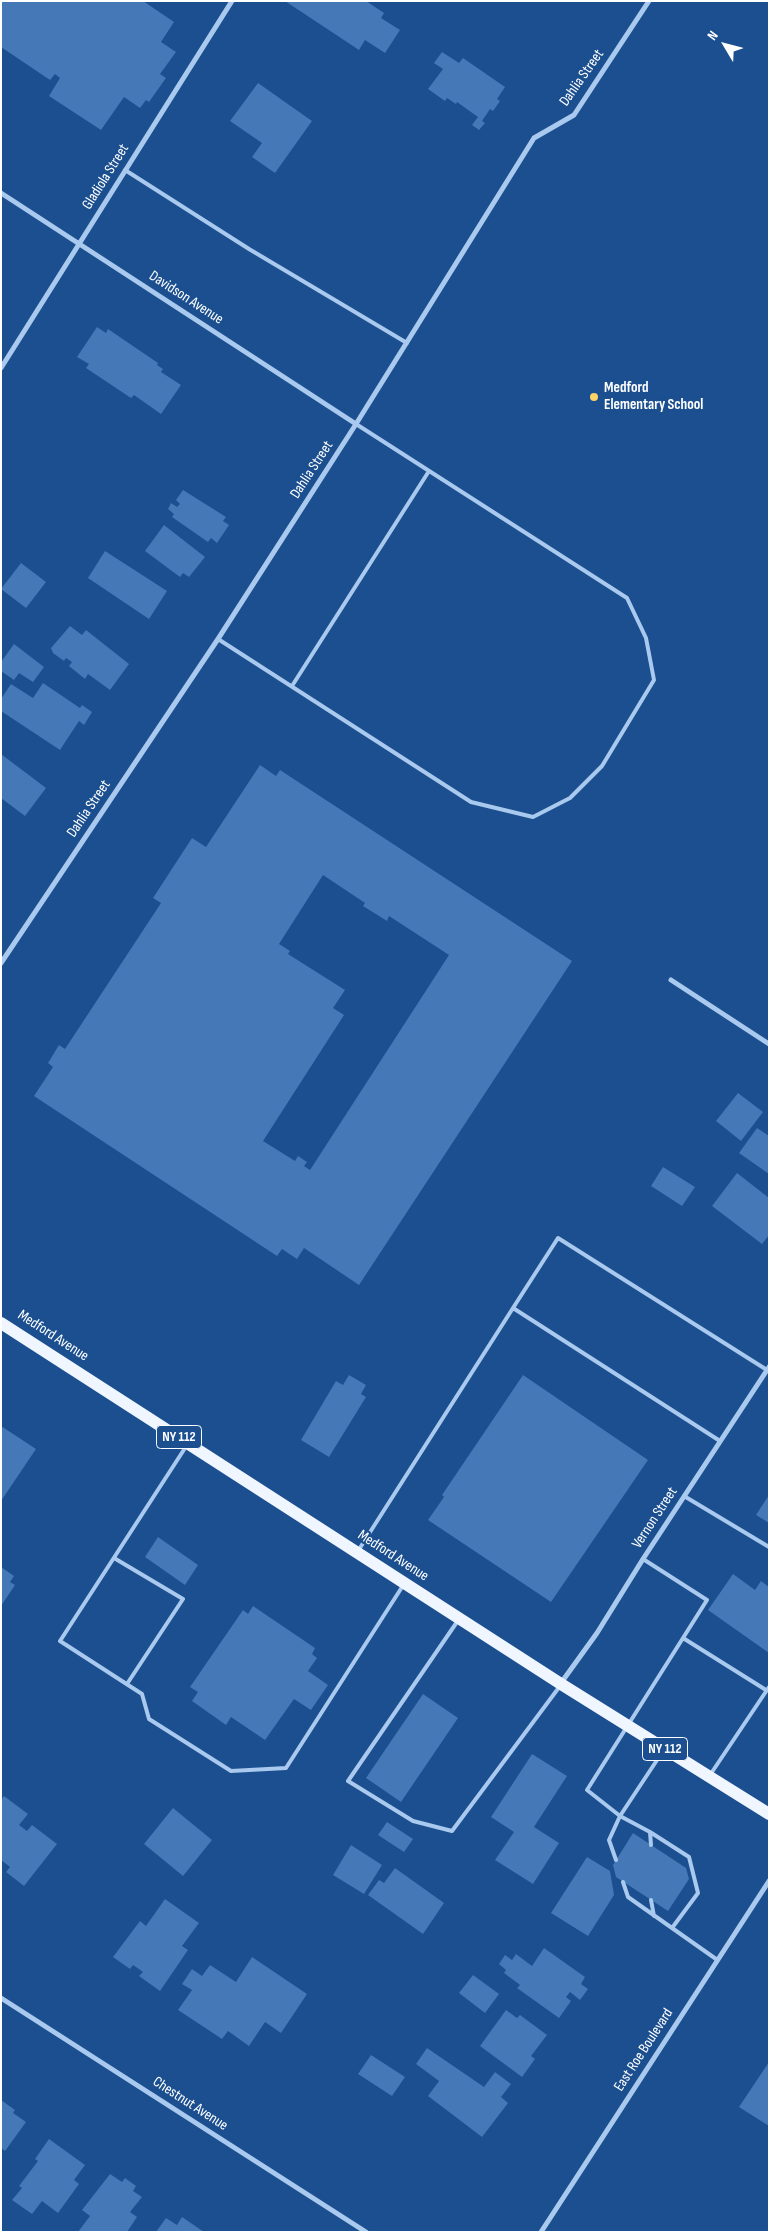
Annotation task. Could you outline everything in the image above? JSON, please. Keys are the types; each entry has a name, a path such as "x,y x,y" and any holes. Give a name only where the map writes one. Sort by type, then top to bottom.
{"main road":[{"name":"Medford Avenue","path":"1,1322 561,1684 769,1814"}],"street":[{"name":"Gladiola Street","path":"1,368 232,1"},
{"name":"Dahlia Street","path":"1,963 218,639 356,424 534,138 574,115 649,1"},
{"name":"Davidson Avenue","path":"1,193 356,424"},
{"path":"671,980 769,1044"},
{"name":"Vernon Street","path":"561,1684 597,1633 768,1368"},
{"name":"East Roe Boulevard","path":"541,2232 716,1959 769,1881"},
{"name":"Chestnut Avenue","path":"1,1998 366,2232"}],"lane":[{"path":"125,170 249,249 407,343"},
{"path":"218,639 470,802 533,817 570,798 602,766 654,680 646,638 627,598 356,424"},
{"path":"292,686 429,471"},
{"path":"357,1552 558,1238 768,1368"},
{"path":"513,1308 720,1441"},
{"path":"188,1443 60,1642 142,1694 148,1718 231,1771 286,1768 405,1583"},
{"path":"684,1496 769,1547"},
{"path":"114,1558 183,1600 127,1684"},
{"path":"643,1559 707,1600 587,1790 620,1816 689,1856 698,1893 672,1928"},
{"path":"460,1618 348,1780 413,1821 452,1831 561,1684"},
{"path":"682,1638 768,1688 709,1777"},
{"path":"616,1860 609,1840 620,1816 664,1749"},
{"path":"650,1832 651,1845"},
{"path":"623,1882 628,1897 716,1959"},
{"path":"651,1900 654,1916"}],"building":[{"path":"1,1 143,1 174,22 161,42 176,52 160,74 166,78 149,102 146,100 140,108 124,97 101,130 49,96 60,78 55,74 50,80 1,47"},
{"path":"285,1 366,1 384,13 381,18 400,30 385,53 365,40 359,50"},
{"path":"442,52 459,63 463,58 505,87 497,99 500,101 493,111 490,109 482,121 485,123 479,130 472,125 478,117 457,102 456,104 447,98 445,101 428,89 443,69 434,63"},
{"path":"258,83 312,121 275,173 252,157 262,143 230,121"},
{"path":"97,327 106,333 108,329 158,363 157,365 163,369 161,372 181,385 161,414 134,395 131,398 86,368 89,364 77,357"},
{"path":"183,490 226,517 223,521 229,525 217,543 211,538 208,542 172,517 174,514 168,509 171,503 177,507 180,504 176,500"},
{"path":"164,525 205,557 189,577 183,573 180,577 145,551"},
{"path":"105,551 167,591 149,619 88,578"},
{"path":"21,563 46,582 26,608 1,589"},
{"path":"70,626 82,635 86,630 129,664 110,690 88,674 85,679 69,666 72,662 66,658 64,661 53,653 51,648"},
{"path":"14,644 44,667 33,682 19,673 14,680 1,671 1,662"},
{"path":"43,683 80,708 82,705 92,712 84,725 79,721 60,750 1,711 1,699 11,684 33,698"},
{"path":"1,754 46,788 25,816 1,798"},
{"path":"260,765 276,776 280,770 572,961 359,1285 304,1248 297,1259 282,1249 277,1256 34,1096 53,1067 48,1063 59,1045 65,1049 161,903 153,898 192,838 206,847","holes":["323,875 365,903 363,906 387,921 389,916 449,955 310,1170 304,1166 307,1162 298,1156 295,1161 263,1141 344,1015 333,1008 345,990 288,954 290,951 279,944"]},
{"path":"738,1093 763,1112 741,1141 716,1121"},
{"path":"757,1128 769,1136 769,1174 739,1153"},
{"path":"663,1167 695,1187 682,1206 651,1186"},
{"path":"737,1173 769,1198 769,1235 762,1244 712,1206"},
{"path":"349,1375 366,1385 361,1394 366,1397 329,1457 301,1440 336,1381 343,1385"},
{"path":"523,1375 648,1460 551,1602 428,1520 444,1497 442,1495"},
{"path":"1,1426 36,1449 1,1501"},
{"path":"769,1495 769,1523 756,1515"},
{"path":"158,1537 198,1565 185,1585 145,1557"},
{"path":"1,1567 14,1576 10,1582 15,1585 1,1606"},
{"path":"733,1574 755,1590 761,1581 769,1587 769,1653 708,1610"},
{"path":"253,1606 315,1648 312,1654 317,1658 308,1671 328,1685 311,1710 294,1699 265,1740 231,1717 226,1725 192,1701 198,1692 190,1687 243,1610 248,1614"},
{"path":"423,1694 458,1718 401,1802 366,1778"},
{"path":"532,1754 567,1776 534,1827 559,1843 533,1884 495,1860 514,1832 491,1817"},
{"path":"4,1796 28,1814 19,1825 27,1831 32,1825 57,1844 24,1886 6,1872 10,1867 1,1860 1,1800"},
{"path":"173,1808 212,1840 183,1876 144,1844"},
{"path":"387,1822 413,1839 404,1852 378,1835"},
{"path":"633,1833 686,1868 689,1879 668,1911 616,1877 613,1865"},
{"path":"351,1845 382,1865 364,1894 333,1875"},
{"path":"587,1857 610,1871 614,1895 588,1936 551,1913"},
{"path":"395,1868 444,1903 423,1934 368,1895 379,1880 384,1883"},
{"path":"165,1899 199,1923 182,1946 188,1950 160,1991 139,1976 143,1972 133,1965 130,1969 113,1957 140,1921 146,1926"},
{"path":"544,1948 585,1977 581,1984 588,1989 580,2000 570,1992 566,1997 571,2001 559,2018 517,1988 520,1985 504,1973 506,1970 499,1964 505,1955 512,1960 516,1954 532,1966"},
{"path":"252,1957 307,1994 281,2033 265,2022 249,2046 228,2031 222,2039 178,2010 192,1990 182,1984 192,1969 202,1976 210,1965 236,1982"},
{"path":"473,1975 499,1994 485,2013 459,1993"},
{"path":"506,2010 517,2018 520,2015 547,2035 531,2056 535,2059 522,2077 480,2046"},
{"path":"427,2048 484,2087 495,2072 511,2084 501,2097 508,2103 482,2137 428,2096 439,2081 416,2064"},
{"path":"371,2055 405,2077 392,2096 358,2074"},
{"path":"769,2062 769,2126 739,2107"},
{"path":"1,2100 15,2110 13,2113 26,2122 5,2151 1,2148"},
{"path":"49,2139 85,2165 74,2180 79,2184 58,2213 42,2201 32,2214 12,2200 22,2188 19,2186 38,2161 35,2159"},
{"path":"110,2174 122,2182 125,2178 136,2186 133,2191 142,2197 130,2212 137,2217 127,2232 78,2232 90,2216 82,2210"},
{"path":"182,2217 204,2232 156,2232 166,2218 177,2225"}],"place":[{"name":"Medford Elementary School","path":"594,397"}]}
